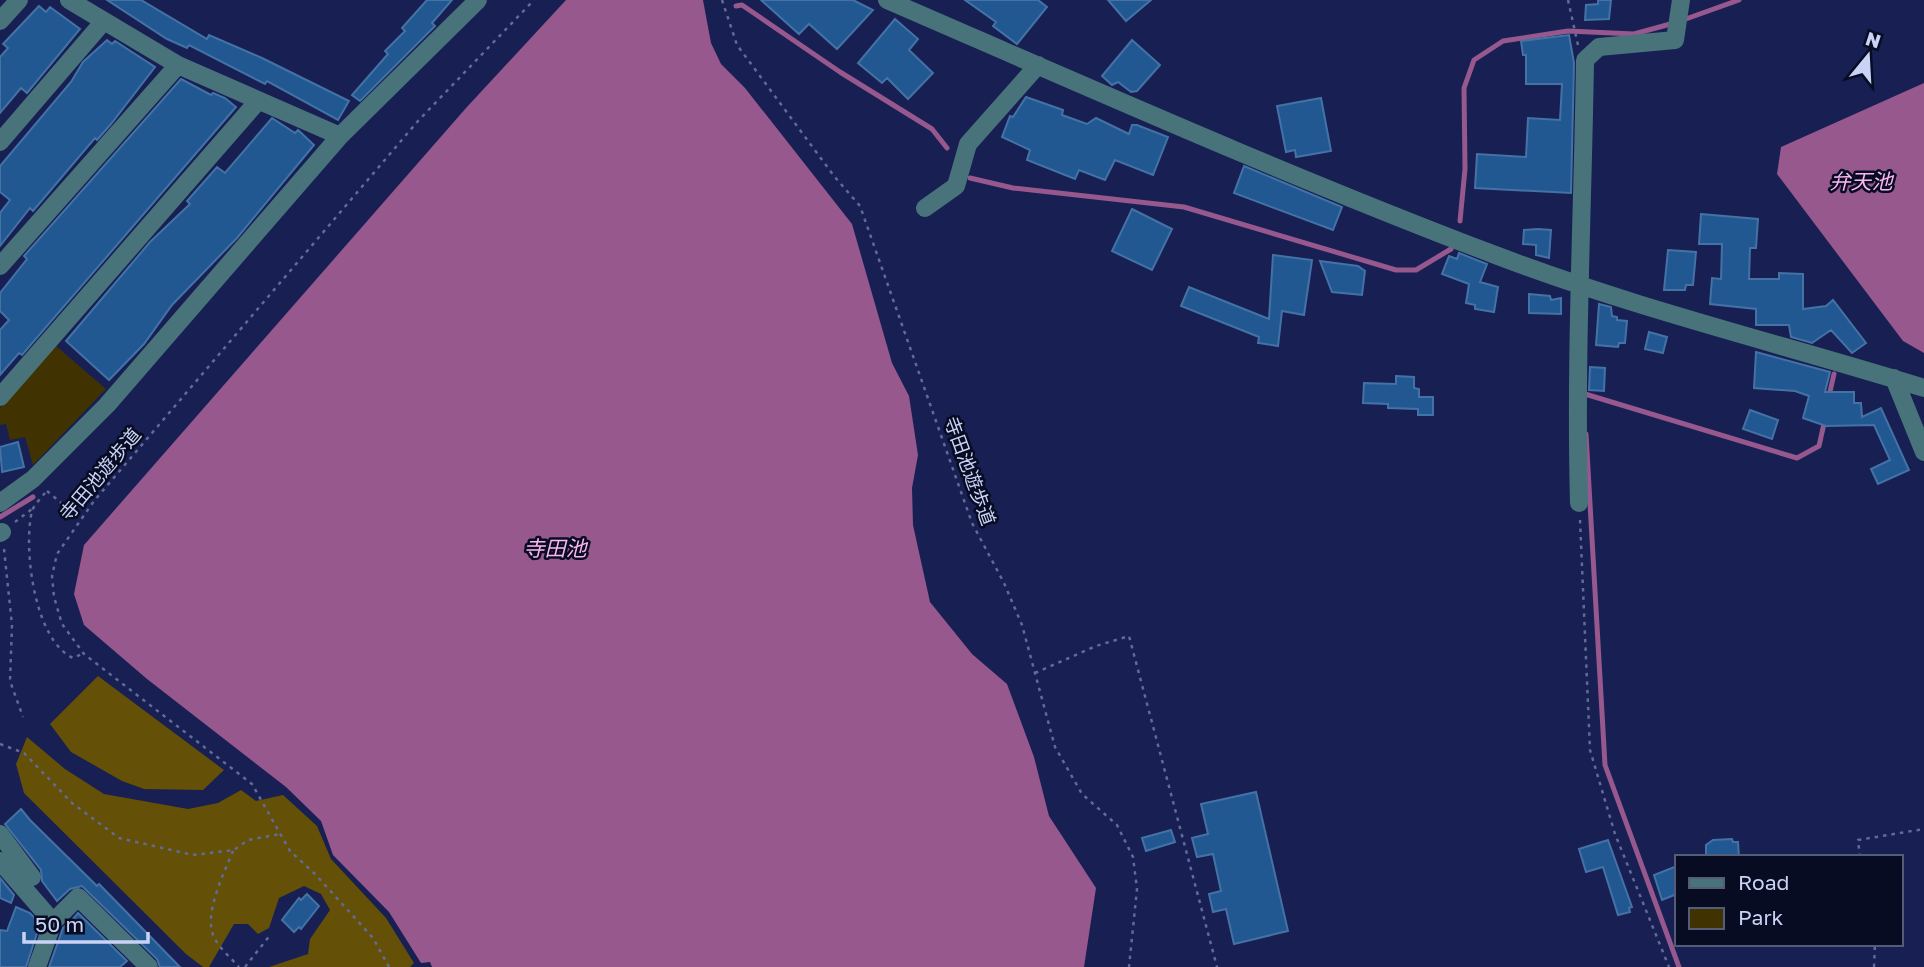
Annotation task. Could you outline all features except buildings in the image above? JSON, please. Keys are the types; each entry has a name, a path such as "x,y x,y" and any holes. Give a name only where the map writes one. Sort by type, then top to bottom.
{"street":[{"path":"0,22 19,0"},
{"path":"69,0 178,65 340,136"},
{"path":"0,503 40,485 340,136 478,0"},
{"path":"887,0 1245,155 1500,257 1582,285 1924,388"},
{"path":"1579,503 1576,381 1582,285 1586,60 1600,47 1675,40 1681,0"},
{"path":"0,142 104,21"},
{"path":"0,267 178,65"},
{"path":"925,208 956,186 968,144 1038,65"},
{"path":"0,397 258,101"},
{"path":"1894,378 1924,452"},
{"path":"0,834 32,877"},
{"path":"0,862 53,922"},
{"path":"37,967 53,922 78,897 149,967"}],"path":[{"name":"寺田池遊歩道","path":"389,967 373,938 315,873 290,850 252,784 84,654 62,624 54,597 52,576 57,554 79,519 418,121 534,0"},
{"name":"寺田池遊歩道","path":"722,0 737,45 860,206 972,523 1004,583 1022,625 1055,747 1082,794 1117,825 1133,857 1137,889 1129,967"},
{"path":"1569,0 1576,42"},
{"path":"79,519 40,485 32,509 30,566 39,613 46,630 67,655 73,658 84,654"},
{"path":"1579,503 1590,750 1615,834 1669,967"},
{"path":"23,717 10,681 12,625 2,536 32,509"},
{"path":"1034,673 1096,646 1129,636 1217,967"},
{"path":"0,744 24,753 72,803 120,838 193,855 234,850 248,840 280,834"},
{"path":"1860,855 1857,841 1924,829"},
{"path":"234,850 215,897 211,927 215,940 239,967"},
{"path":"245,967 271,934"},
{"path":"1874,967 1875,946"}],"green space":[{"path":"55,345 106,389 33,465 25,437 10,440 6,424 0,425 0,408"}],"shaded area":[{"path":"98,676 224,770 203,790 144,789 122,781 71,752 50,724"},
{"path":"27,737 65,769 104,794 188,809 218,803 241,790 256,801 283,795 317,826 331,859 386,918 414,963 410,967 269,967 308,954 310,939 330,910 321,894 304,886 279,898 269,928 258,934 248,924 234,924 209,967 203,967 186,954 24,793 16,764"}],"water":[{"name":"寺田池","path":"566,0 703,0 711,43 721,64 745,88 852,224 892,363 909,396 918,455 912,488 913,525 930,602 972,654 1007,684 1034,757 1049,816 1096,888 1084,967 432,967 430,962 421,963 389,912 333,855 321,821 286,787 147,679 84,625 74,594 84,545 466,108"},
{"name":"弁天池","path":"1924,83 1924,353 1903,341 1777,174 1781,147"}],"waterway":[{"path":"1683,20 1739,0"},
{"path":"736,6 742,5 840,72 932,129 947,148"},
{"path":"1460,221 1465,169 1464,88 1474,60 1503,41 1568,31 1634,34 1674,23"},
{"path":"970,178 1013,188 1184,207 1396,270 1416,270 1451,249"},
{"path":"1829,396 1834,374"},
{"path":"1585,396 1797,458 1819,446 1825,419"},
{"path":"1586,434 1605,765 1679,967"},
{"path":"0,517 33,497"}]}
